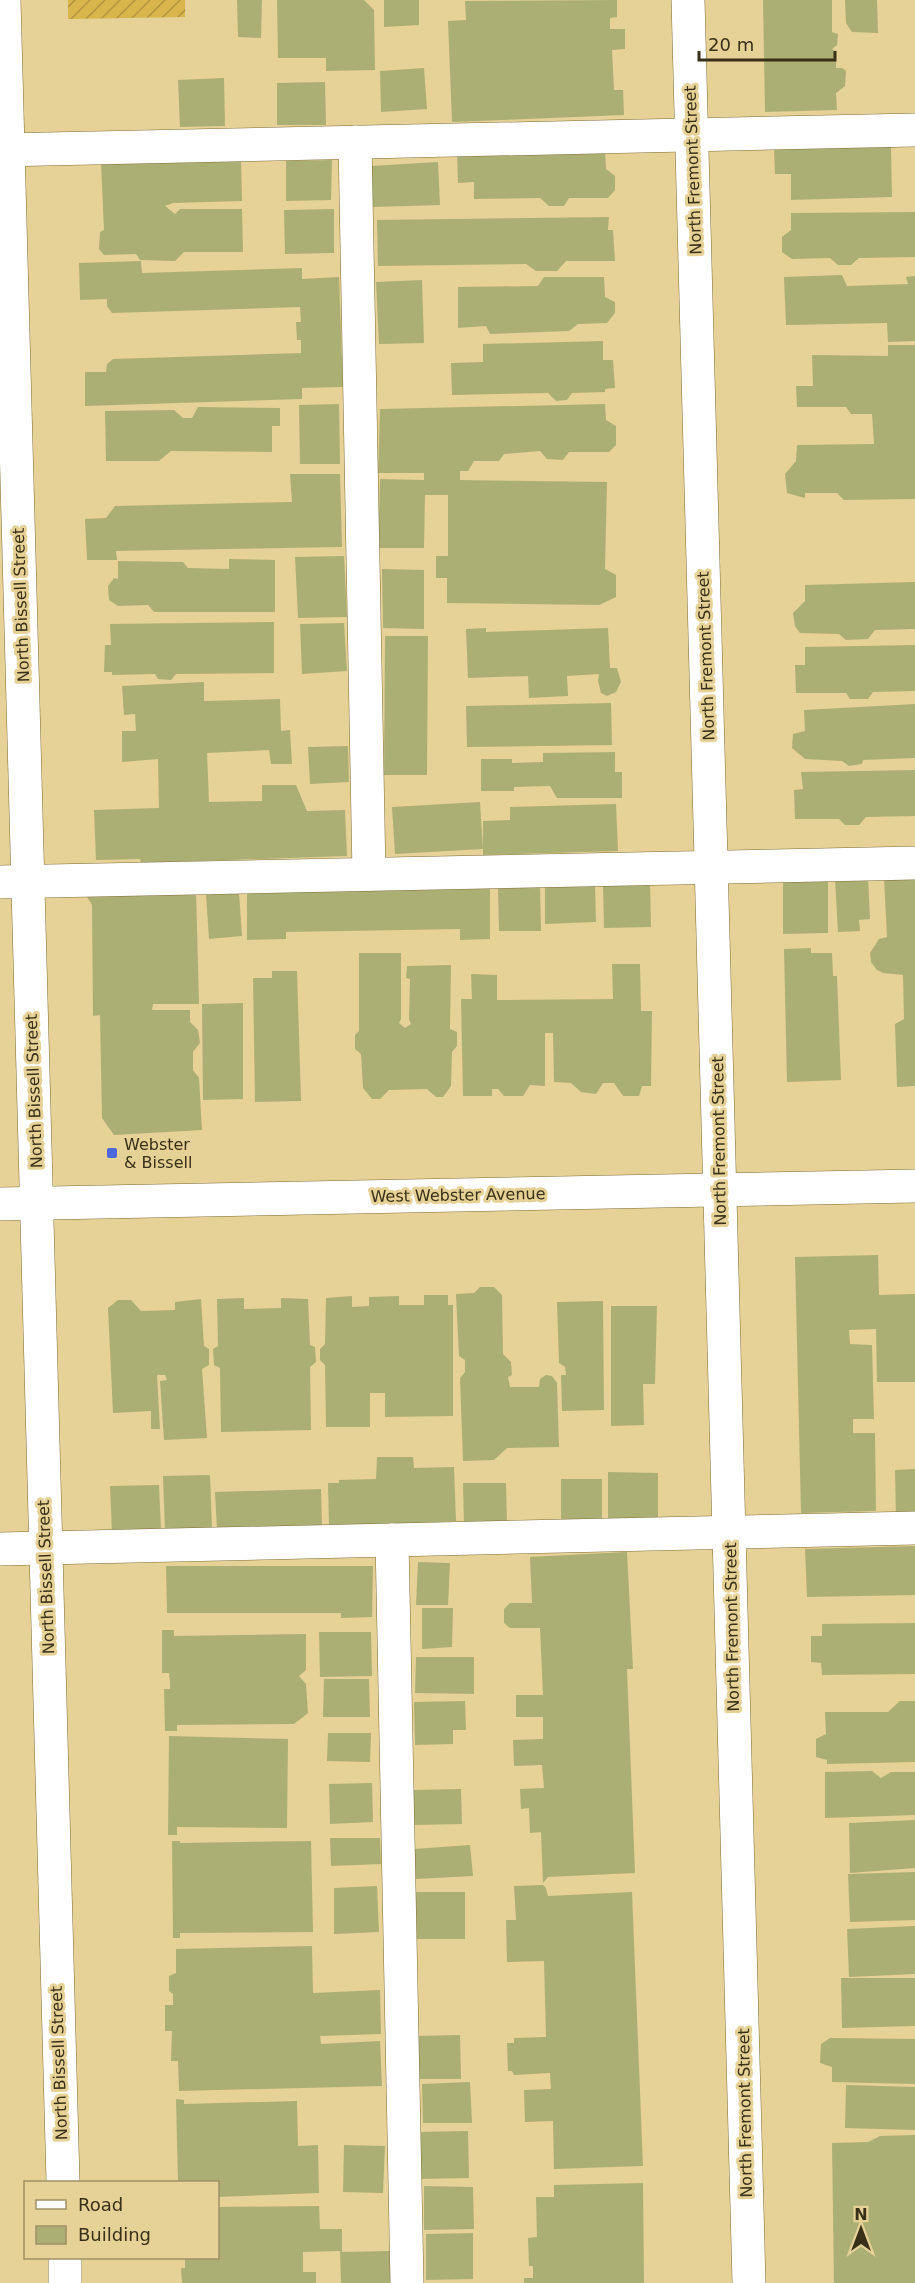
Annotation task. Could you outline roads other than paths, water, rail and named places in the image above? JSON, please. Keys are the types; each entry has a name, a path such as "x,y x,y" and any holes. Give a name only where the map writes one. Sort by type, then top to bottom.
{"street":[{"name":"North Bissell Street","path":"4,0 14,882 37,1203 63,2181"},
{"name":"North Fremont Street","path":"688,0 749,2283"},
{"path":"4,150 915,130"},
{"path":"355,142 369,874"},
{"path":"14,882 915,863"},
{"name":"West Webster Avenue","path":"0,1204 915,1186"},
{"path":"0,1549 915,1528"},
{"path":"392,1540 407,2283"},
{"path":"65,2259 65,2283"}],"place":[{"name":"Webster & Bissell","path":"112,1153"}]}
